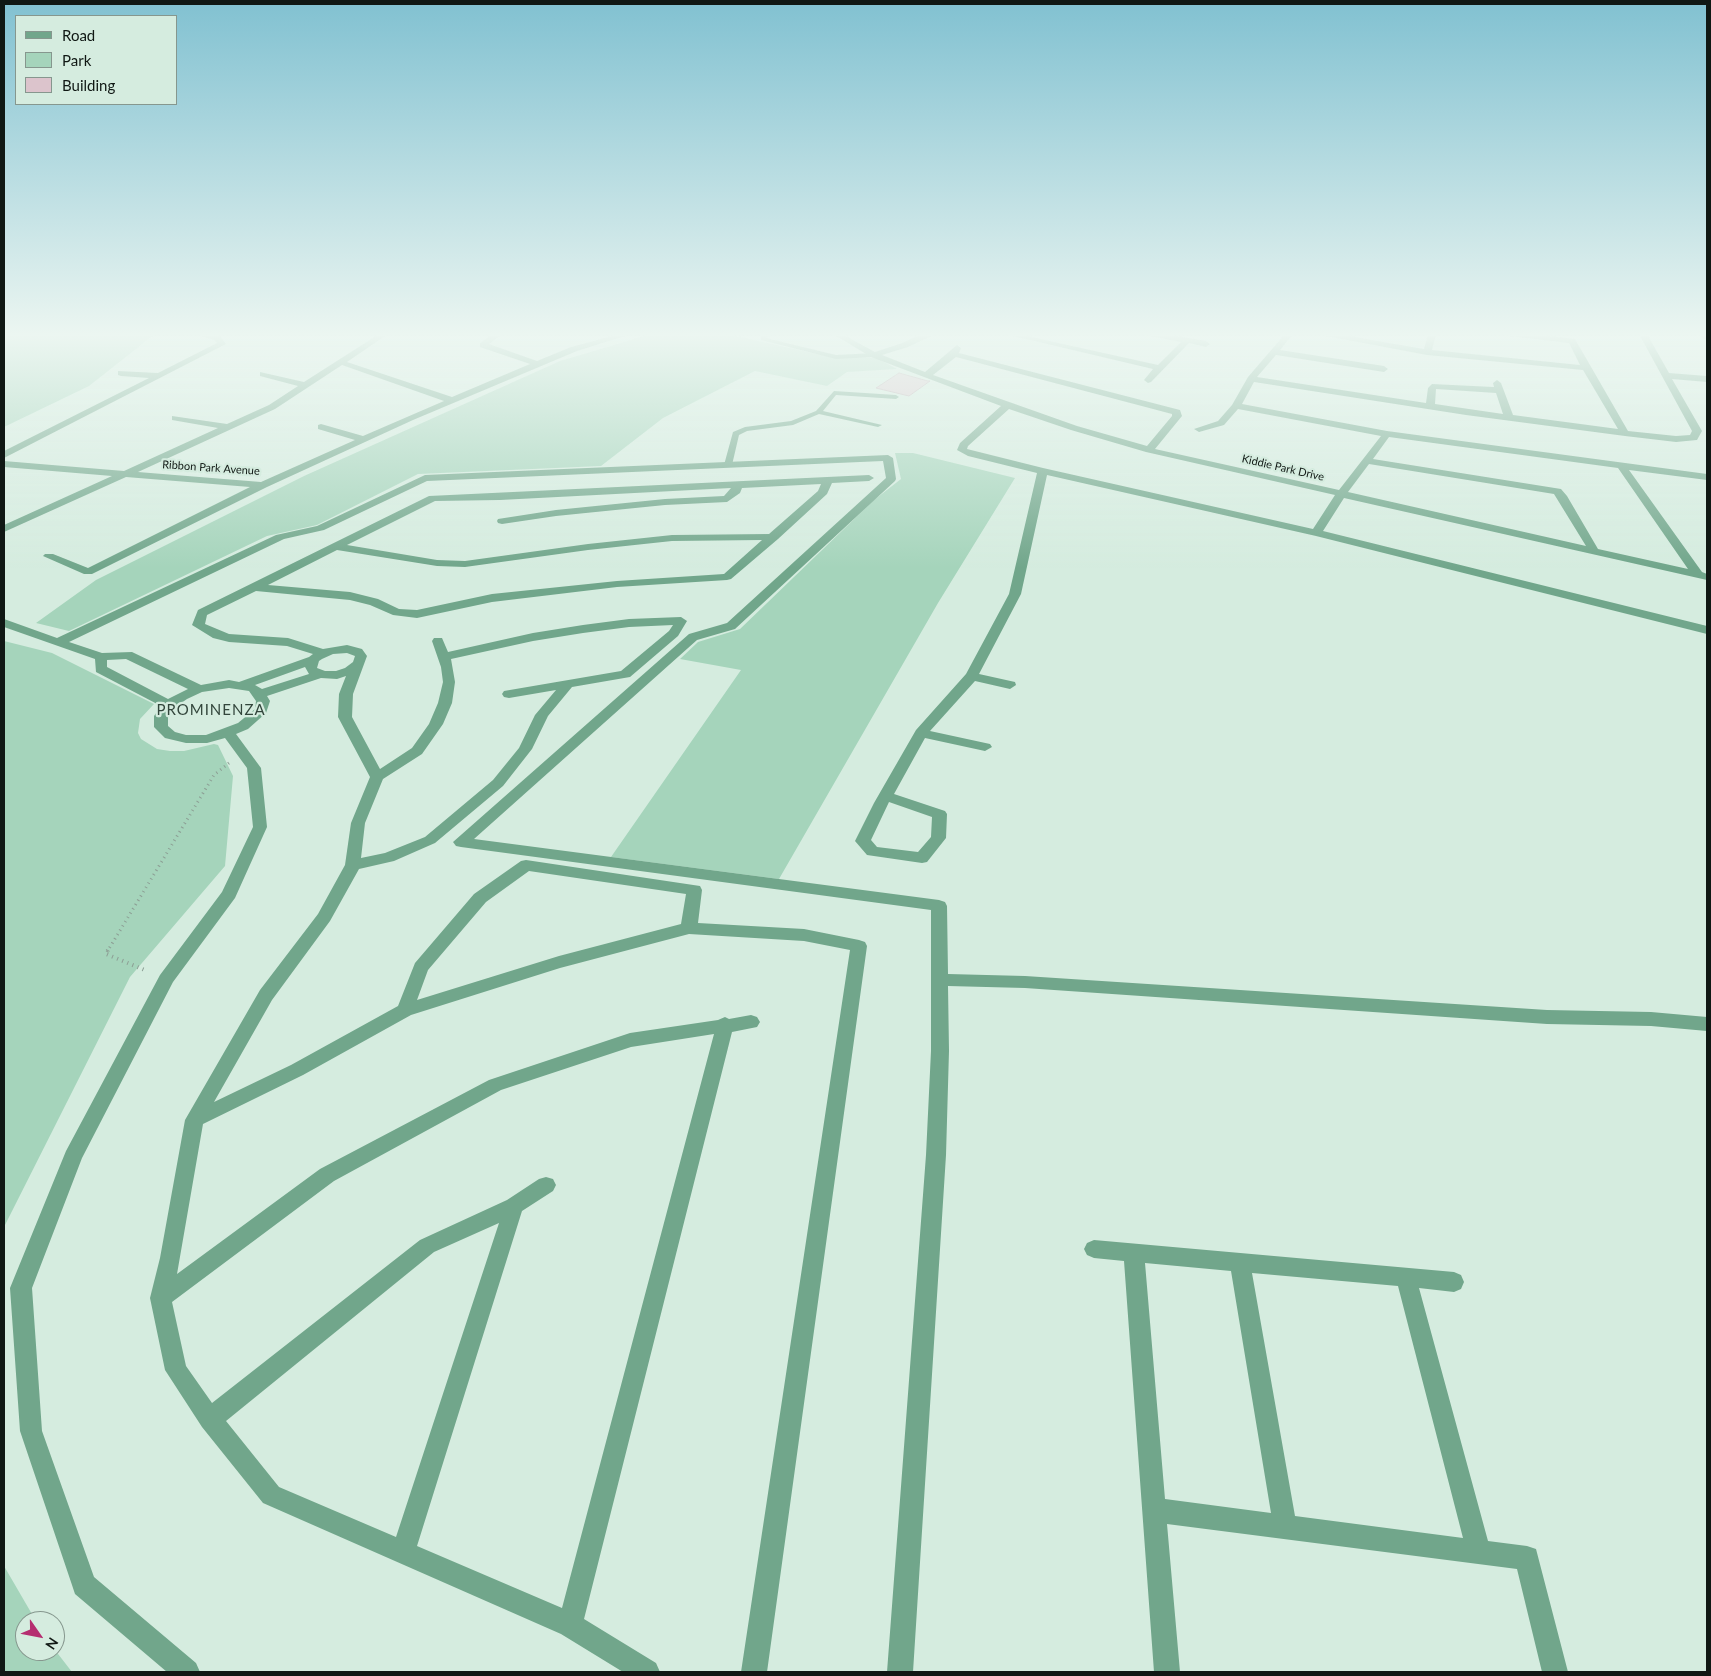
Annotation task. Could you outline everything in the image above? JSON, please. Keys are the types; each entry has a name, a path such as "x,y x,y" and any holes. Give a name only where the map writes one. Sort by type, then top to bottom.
{"street":[{"path":"4,455 88,412"},
{"path":"4,529 260,412"},
{"name":"Ribbon Park Avenue","path":"4,464 263,485 423,412"},
{"path":"1000,412 963,445 962,450 971,454 1043,471 1316,533 1707,630"},
{"name":"Kiddie Park Drive","path":"1026,412 1149,450 1703,576"},
{"path":"1149,450 1177,416 1177,412"},
{"path":"1199,429 1221,423 1231,412"},
{"path":"1269,412 1386,434 1707,477"},
{"path":"1475,412 1676,439 1694,438 1697,431 1687,412"},
{"path":"1507,412 1509,417"},
{"path":"1613,412 1625,433"},
{"path":"175,418 227,427"},
{"path":"321,427 363,439"},
{"path":"1316,533 1341,494 1367,462 1386,434"},
{"path":"60,641 280,537 320,528 425,478 888,458 891,479 731,626 693,637 462,842 939,906 940,1051 936,1154 900,1672"},
{"path":"1367,462 1557,492 1562,496 1594,552"},
{"path":"1621,465 1703,576"},
{"path":"886,796 940,814 938,838 922,858 872,851 863,841 886,796 920,733 972,676 1015,594 1043,471"},
{"path":"319,656 288,642 229,638 217,635 198,625 202,613 432,498 533,495 869,478"},
{"path":"252,587 327,593 374,602 397,612 416,614 492,598 617,584 728,577 823,492 828,480"},
{"path":"48,556 88,572 263,485"},
{"path":"502,521 655,503 727,499 736,491 737,485"},
{"path":"533,495 537,516"},
{"path":"334,546 438,563 465,564 588,547 672,538 774,537"},
{"path":"444,657 533,637 583,629 681,621 674,633 625,674 509,694"},
{"path":"4,623 60,641 100,657 128,655 199,689"},
{"path":"438,641 444,657 449,682 445,703 436,724 417,751 377,777 358,823 353,865 324,917 266,995 194,1120 170,1258 161,1298 176,1370 210,1419 270,1495 570,1625 647,1672"},
{"path":"242,685 319,656 347,649 358,652 361,660 355,668 346,694 345,717 377,777"},
{"path":"319,656 311,668 320,674"},
{"path":"100,657 101,669 169,705"},
{"path":"260,694 320,674 337,675 355,668"},
{"path":"972,676 1010,685"},
{"path":"353,865 389,857 430,840 498,783 525,748 542,714 568,684"},
{"path":"214,685 242,685 253,688 260,694 263,701 261,710 243,726 228,733 200,739 186,739 170,735 161,727 161,716 169,705 182,696 214,685"},
{"path":"187,1672 84,1585 31,1431 21,1288 73,1157 166,979 229,894 260,827 254,768 228,733"},
{"path":"920,733 985,747"},
{"path":"405,1010 421,967 480,898 526,865 694,890 690,928"},
{"path":"194,1120 297,1070 405,1010 560,962 690,928 804,935 858,946 754,1672"},
{"path":"940,980 1026,982 1547,1017 1652,1019 1707,1024"},
{"path":"161,1298 328,1175 495,1084 630,1040 725,1024 751,1022"},
{"path":"570,1625 725,1024"},
{"path":"210,1419 427,1246 514,1206 546,1185"},
{"path":"403,1552 514,1206"},
{"path":"1094,1249 1454,1282"},
{"path":"1134,1253 1167,1672"},
{"path":"1240,1263 1285,1527"},
{"path":"1406,1278 1479,1552"},
{"path":"1154,1510 1527,1558 1555,1672"}],"lane":[{"path":"728,465 736,434 745,430 793,423 818,412"},
{"path":"819,412 878,425"}],"path":[{"path":"166,979 106,954 214,776 243,752"}],"green space":[{"path":"4,412 35,412 4,427"},
{"path":"446,412 674,412 663,418 601,466 418,474 317,525 267,536 69,631 36,623 96,580 304,476"},
{"path":"895,453 913,453 1015,478 938,603 779,879 611,857 741,670 680,659 698,642 740,629 874,500 901,479"},
{"path":"4,641 52,653 154,704 140,719 138,733 141,739 157,749 170,751 184,751 214,744 218,745 233,776 225,866 130,977 4,1227"},
{"path":"4,1566 30,1611 15,1611 15,1661 64,1661 72,1672 4,1672"}],"district":[{"name":"PROMINENZA","path":"211,710"}]}
